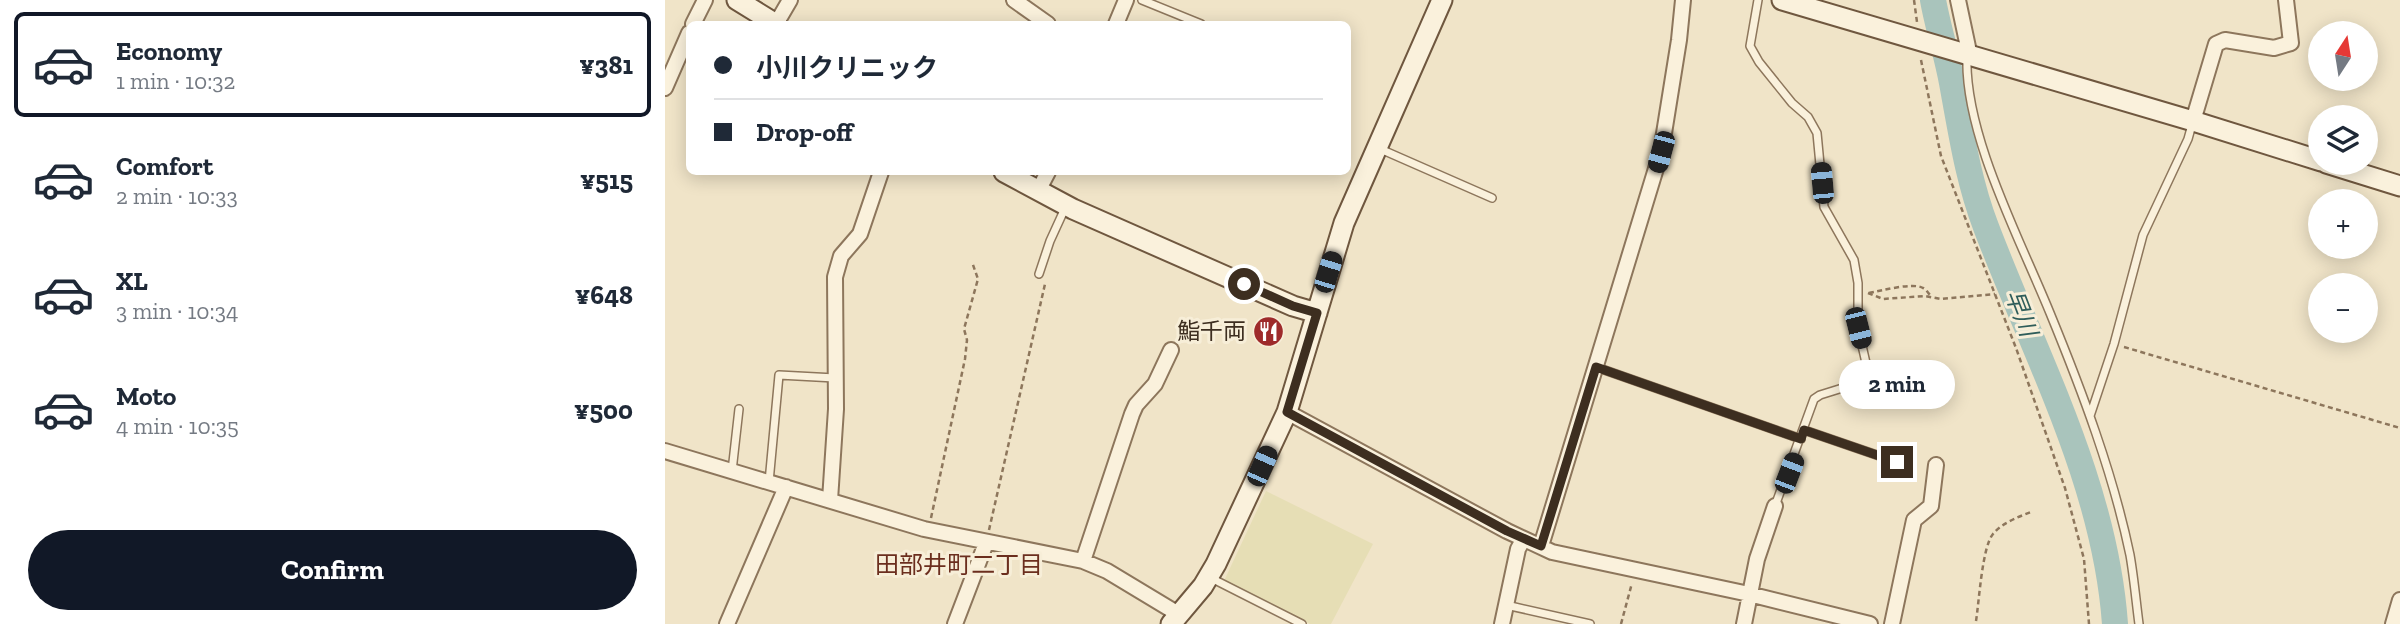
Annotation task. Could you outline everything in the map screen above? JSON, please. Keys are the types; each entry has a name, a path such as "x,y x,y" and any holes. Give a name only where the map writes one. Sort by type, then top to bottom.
{"street":[{"path":"695,21 705,0"},
{"path":"737,0 771,21"},
{"path":"778,21 790,0"},
{"path":"1014,0 1044,21"},
{"path":"1117,21 1126,0"},
{"path":"665,451 924,529 1083,561 1107,571 1176,620 1209,577 1287,412 1344,223 1442,0"},
{"path":"1541,546 1661,152 1679,40 1682,0"},
{"path":"1782,0 2308,157"},
{"path":"1958,0 1968,47 1964,55"},
{"path":"2193,121 2216,44 2225,40 2274,48 2291,43 2286,0"},
{"path":"665,88 686,40"},
{"path":"830,500 835,378 835,277 841,256 860,234 880,175"},
{"path":"1009,175 1066,205 1293,306 1317,313"},
{"path":"1038,191 1046,175"},
{"path":"2365,175 2400,186"},
{"path":"1083,561 1132,414 1136,405 1155,384 1171,350"},
{"path":"1287,412 1523,540 1552,552 1749,594 1870,624"},
{"path":"1892,624 1914,520 1931,506 1936,464"},
{"path":"727,624 786,487"},
{"path":"1744,624 1757,559 1775,506"},
{"path":"1502,624 1518,549 1523,540"},
{"path":"955,624 986,542"},
{"path":"2393,624 2400,600"}],"lane":[{"path":"1142,0 1194,21"},
{"path":"1758,0 1750,46 1759,62 1813,125 1819,142 1824,207 1854,260 1858,328 1868,379 1817,397 1775,506"},
{"path":"1964,55 1973,111 1988,161 2090,417 2124,528 2139,624"},
{"path":"2090,417 2114,344 2143,235 2188,139 2193,121"},
{"path":"1377,148 1492,198"},
{"path":"1039,274 1066,205"},
{"path":"1596,367 1803,435 1897,462"},
{"path":"769,482 779,375 835,378"},
{"path":"732,471 739,409"},
{"path":"1209,577 1302,624"},
{"path":"1505,605 1590,624"}],"path":[{"path":"1914,0 1941,156 2050,442 2084,559 2089,624"},
{"path":"924,529 931,521 965,359 968,340 964,329 978,279 972,262"},
{"path":"986,542 1045,280"},
{"path":"1858,293 1918,287 1931,296"},
{"path":"1869,293 1883,299 1931,296 1941,299 1995,294"},
{"path":"2114,344 2400,428"},
{"path":"1976,621 1987,543 1998,529 2014,518 2031,512"},
{"path":"1621,624 1635,570"}],"shaded area":[{"path":"1266,491 1373,544 1331,624 1310,624 1224,581"}],"waterway":[{"name":"早川","path":"1933,0 1974,192 2083,470 2109,572 2115,624"}],"place":[{"name":"鮨千両","path":"1269,331"}],"district":[{"name":"田部井町二丁目","path":"959,565"}],"route":[{"path":"1244,284 1293,306 1317,313 1287,412 1523,540 1541,546 1596,367 1801,439 1804,430 1897,462"}]}
